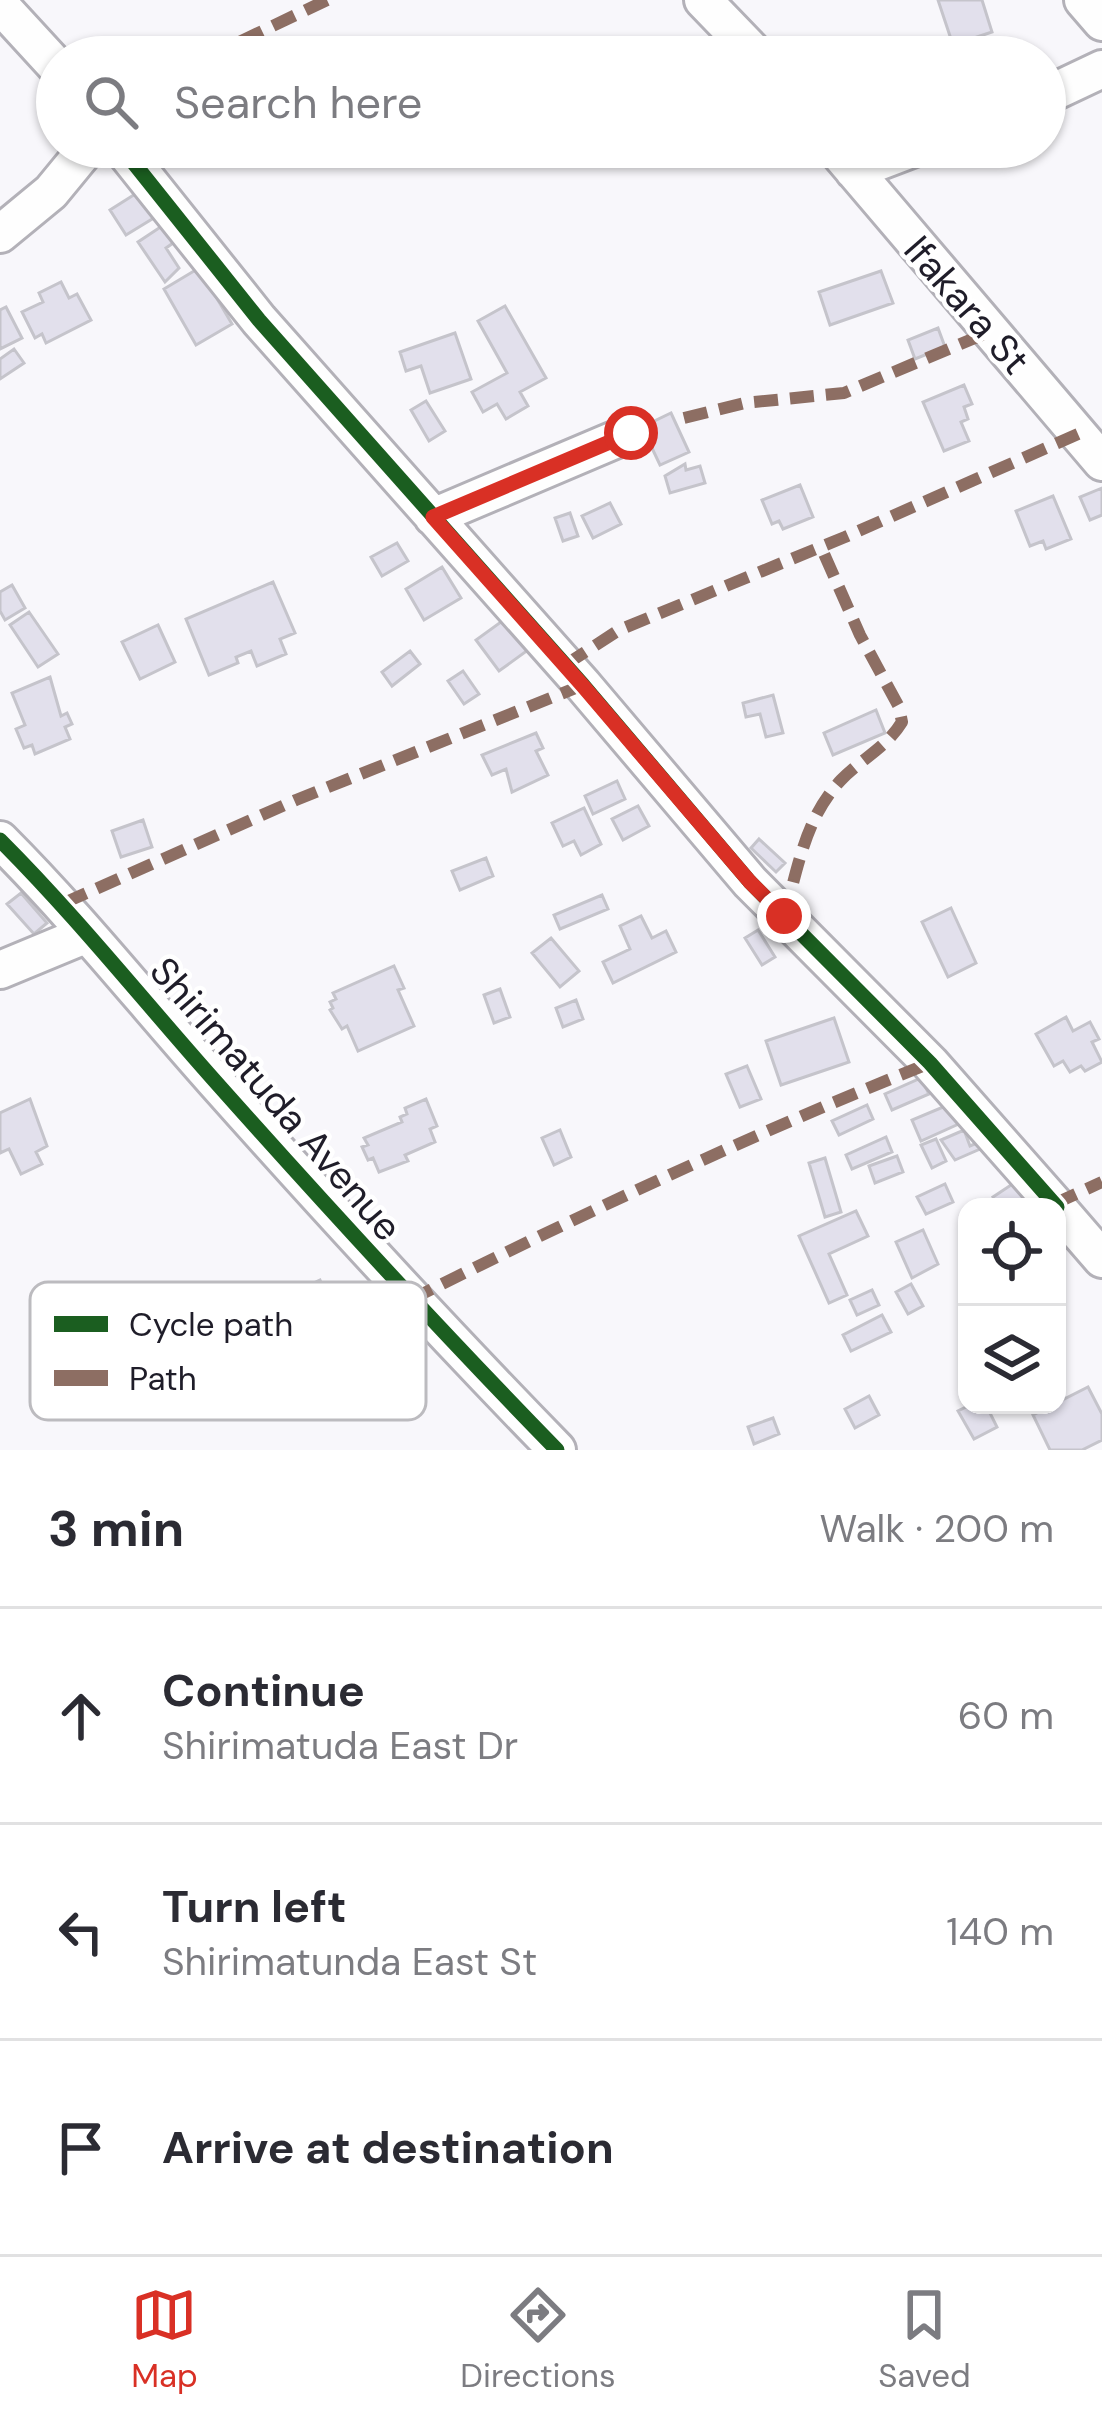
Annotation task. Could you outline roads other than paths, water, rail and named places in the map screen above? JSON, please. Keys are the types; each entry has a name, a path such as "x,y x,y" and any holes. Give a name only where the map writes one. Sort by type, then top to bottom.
{"street":[{"path":"704,0 738,36"},
{"path":"1083,0 1102,22"},
{"path":"0,5 36,45"},
{"path":"1066,86 1102,69"},
{"path":"0,234 70,168"},
{"path":"138,168 260,320 750,882 930,1063 1049,1198"},
{"name":"Ifakara St","path":"852,168 1102,462"},
{"path":"433,517 631,433"},
{"name":"Shirimatuda Avenue","path":"0,840 64,903 394,1282"},
{"path":"0,970 87,934"},
{"path":"1066,1217 1102,1259"},
{"name":"Shirimatuda Avenue","path":"426,1316 557,1450"}]}
